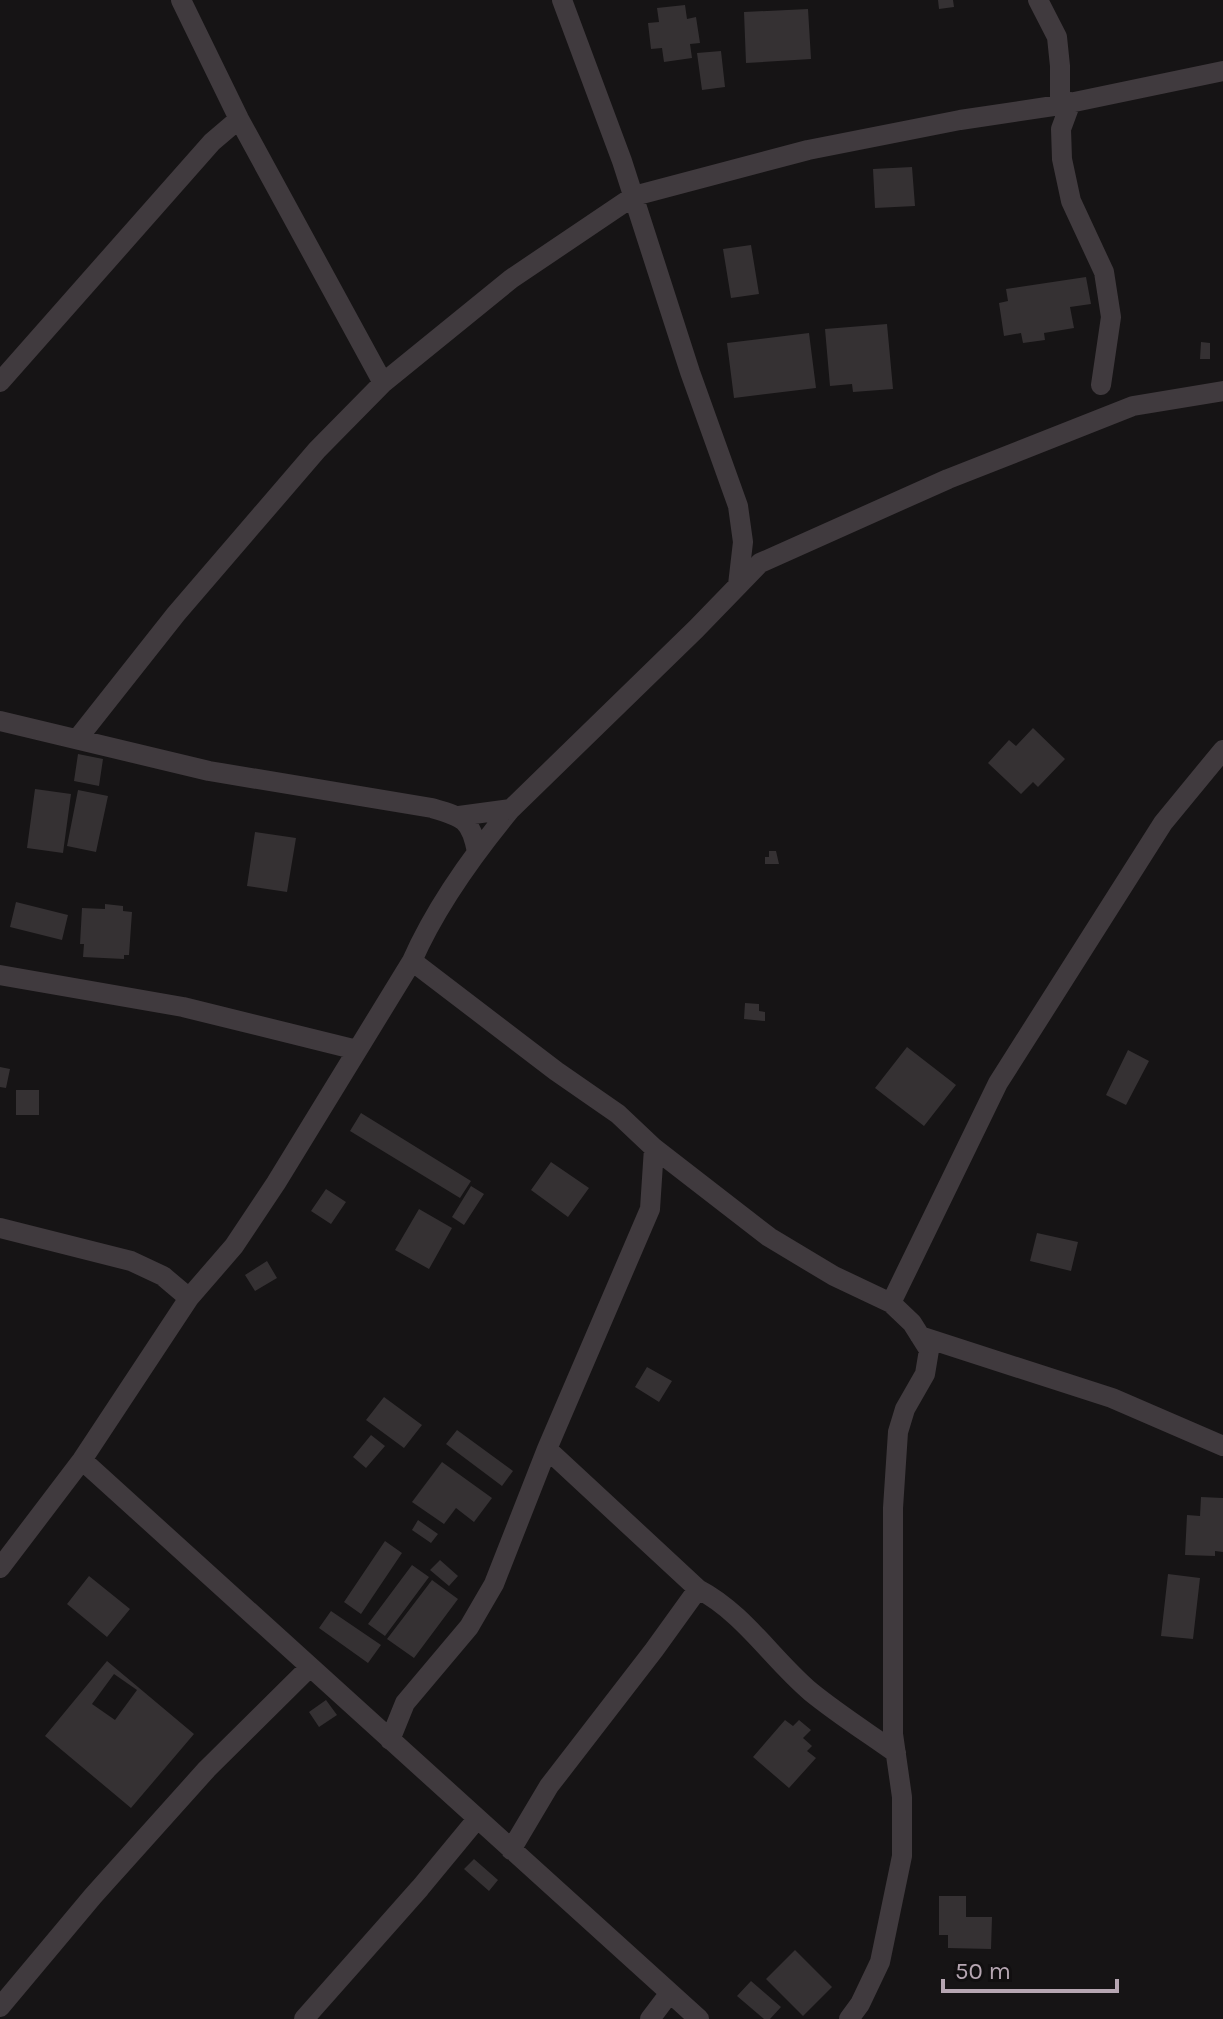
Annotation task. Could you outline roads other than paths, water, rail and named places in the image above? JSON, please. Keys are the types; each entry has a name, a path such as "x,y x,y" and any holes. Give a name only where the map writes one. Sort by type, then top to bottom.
{"street":[{"path":"181,0 239,119 383,383"},
{"path":"562,0 634,196 690,372 738,506 743,542 738,585"},
{"path":"1038,0 1057,37 1065,103 1061,129 1062,159 1071,201 1104,272 1111,317 1101,385"},
{"path":"78,738 176,614 307,462 383,383 511,279 634,196 808,150 1223,71"},
{"path":"0,382 212,142 239,119"},
{"path":"0,1568 82,1460 189,1298 234,1246 276,1183 412,961 425,931 477,852 511,809 760,563 948,479 1133,406 1223,391"},
{"path":"0,721 209,771 432,808 459,816 471,826 477,852"},
{"path":"891,1303 998,1083 1163,823 1223,750"},
{"path":"459,816 511,809"},
{"path":"412,961 556,1071 618,1114 654,1148 769,1237 834,1276 891,1303 912,1323 929,1350 925,1374 905,1409 898,1432 893,1508 893,1734 902,1797 902,1856 880,1962 860,2004 849,2019"},
{"path":"0,975 183,1007 357,1050"},
{"path":"390,1740 405,1703 469,1627 494,1584 547,1449 650,1209 654,1148"},
{"path":"0,1228 131,1261 163,1276 189,1298"},
{"path":"163,1276 209,1275"},
{"path":"920,1336 1112,1398 1223,1446"},
{"path":"547,1449 698,1589 733,1612 777,1660 812,1692 896,1753"},
{"path":"82,1460 699,2019"},
{"path":"511,1850 549,1786 698,1589"},
{"path":"0,2007 93,1896 207,1769 310,1667"},
{"path":"304,2019 477,1819"},
{"path":"650,2019 669,1994"}]}
